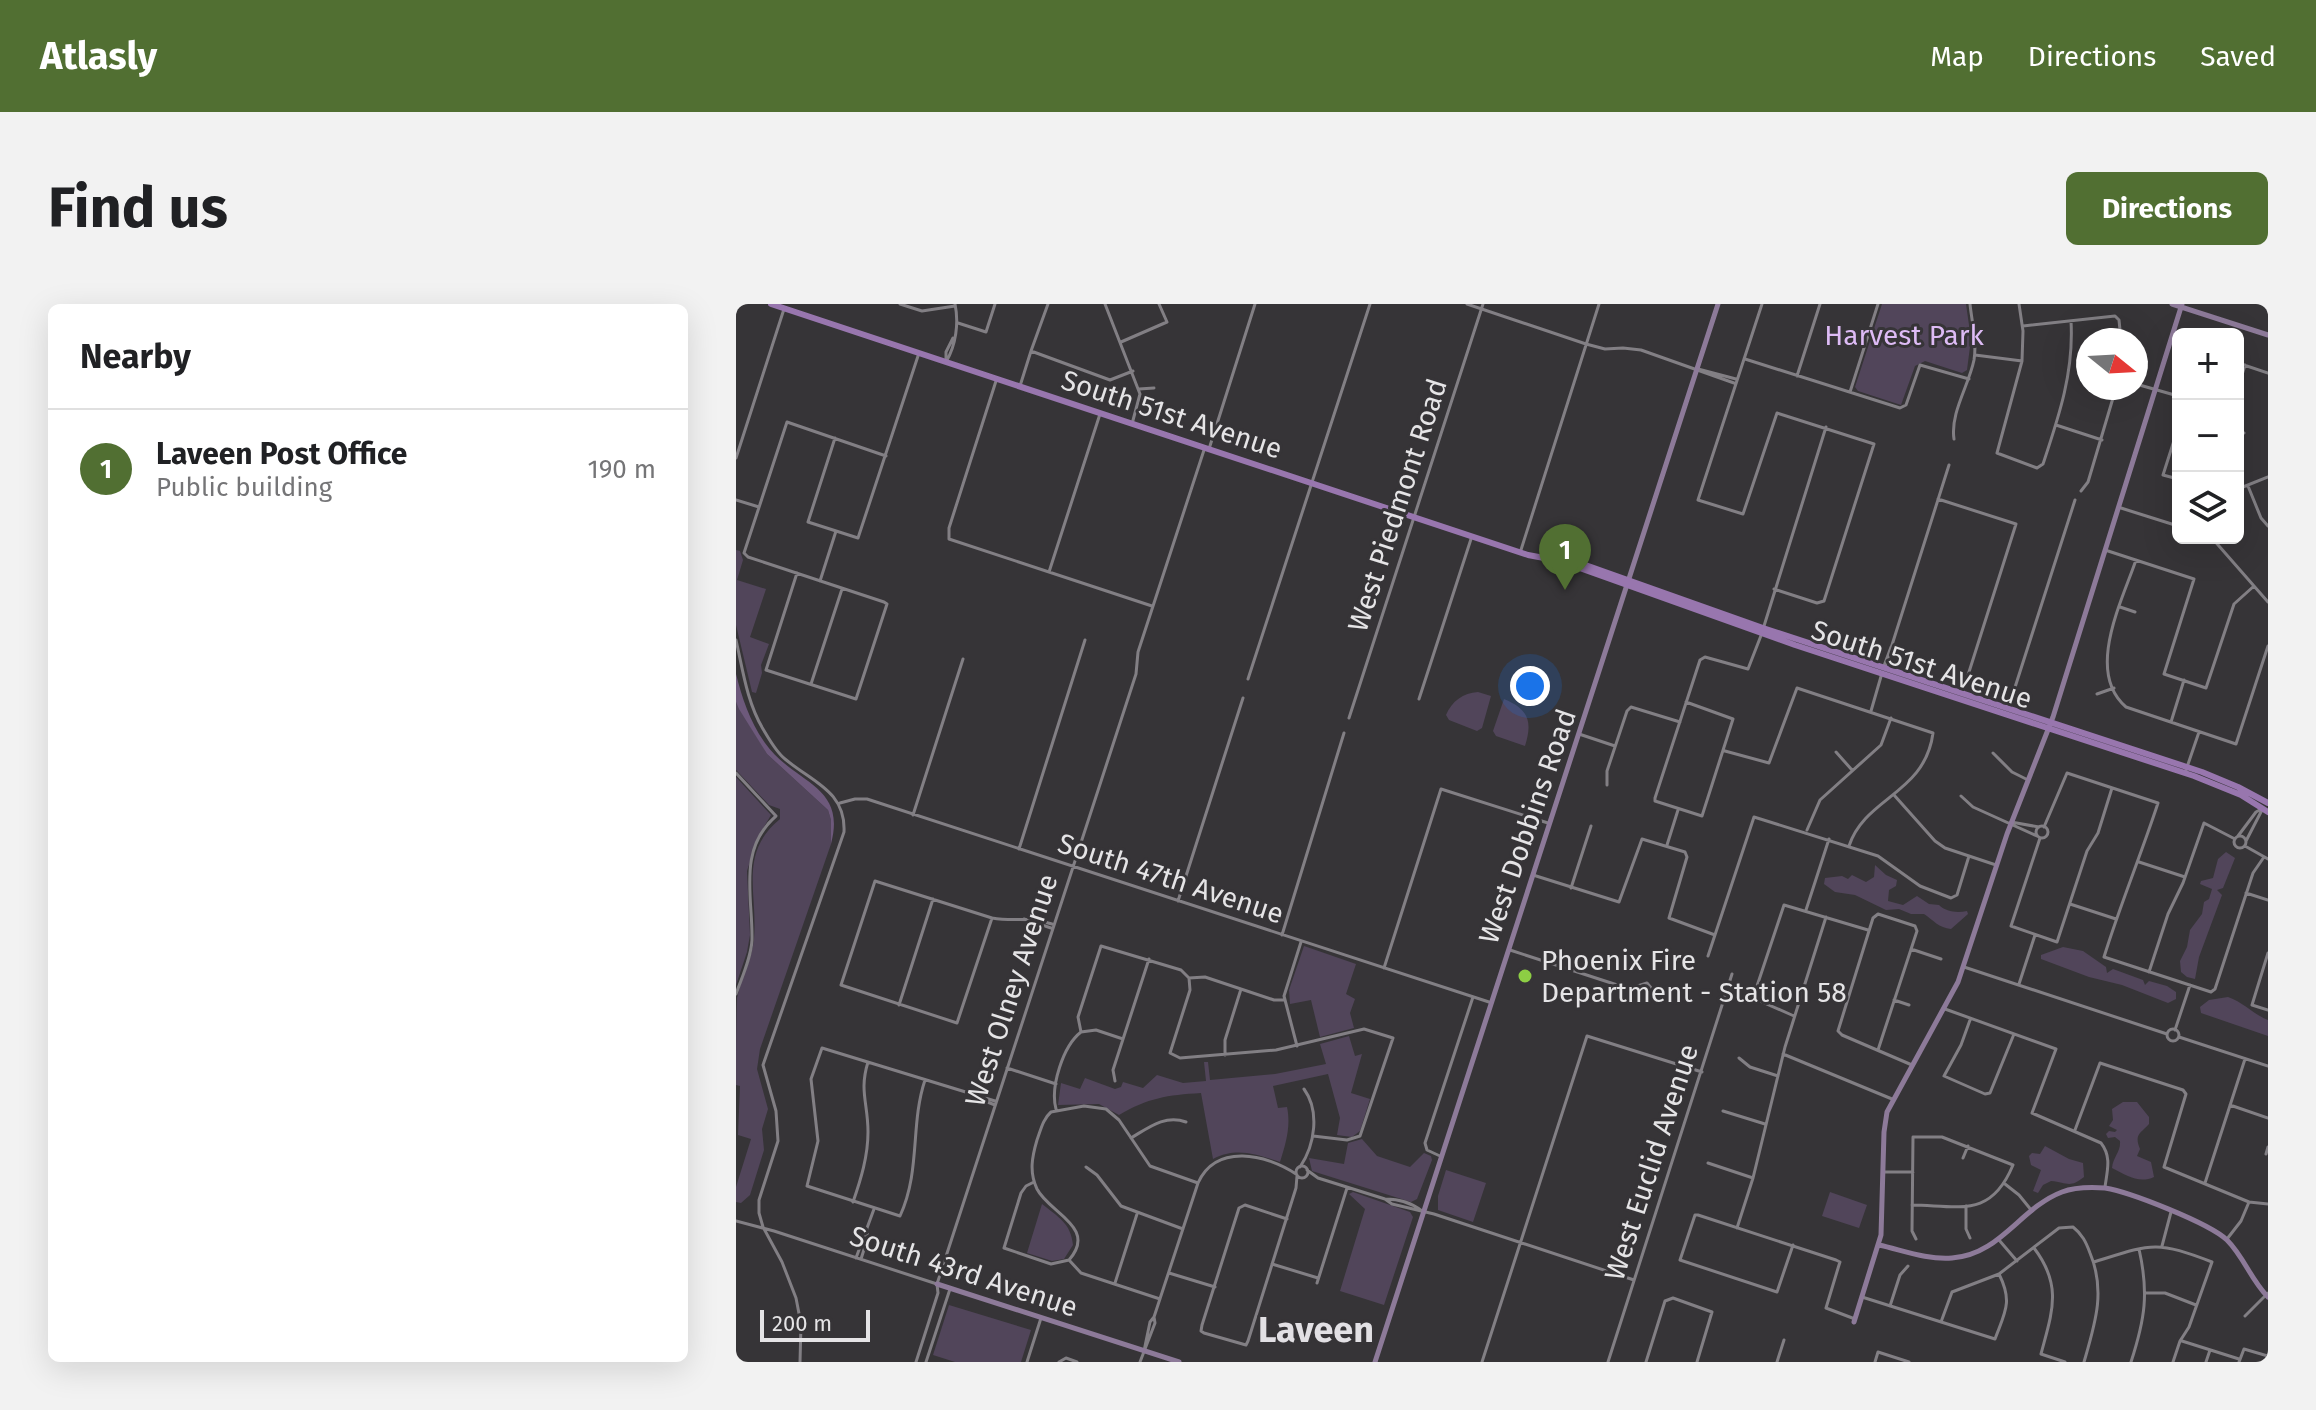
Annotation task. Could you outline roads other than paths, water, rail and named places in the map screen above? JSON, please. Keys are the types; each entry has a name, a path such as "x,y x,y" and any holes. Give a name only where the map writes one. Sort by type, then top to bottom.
{"main road":[{"name":"South 51st Avenue","path":"771,304 1520,553 1560,561 1571,560 1689,607 2186,770 2267,805"},
{"name":"South 51st Avenue","path":"1628,582 1721,611 1762,631"},
{"path":"1689,607 1695,605 1721,611"},
{"name":"South 51st Avenue","path":"1962,697 2008,709 2048,725"}],"street":[{"path":"900,304 922,311 956,305 958,323 946,362"},
{"path":"958,323 986,332 995,304"},
{"path":"1020,387 1048,304"},
{"path":"1105,304 1139,389 1132,424"},
{"path":"1121,342 1167,322 1159,304"},
{"name":"West Olney Avenue","path":"916,1362 938,1293 937,1284 1136,674 1138,652 1152,606 1255,304"},
{"path":"1248,679 1370,304"},
{"path":"1467,304 1482,306 1586,344 1605,349 1631,348 1706,369 1736,381"},
{"path":"1520,553 1599,304"},
{"name":"West Dobbins Road","path":"1375,1362 1489,1002 1718,304"},
{"path":"1762,304 1698,500 1743,514 1777,413 1874,444 1822,603 1774,589"},
{"path":"1797,376 1820,304"},
{"path":"1850,392 1878,304"},
{"path":"1954,439 1953,426 1974,355 1975,330 1970,304"},
{"path":"2019,304 2023,326 2022,361 1997,453 2037,468 2041,467 2056,425 2070,371 2071,321"},
{"path":"2172,304 2268,335"},
{"path":"1793,1245 1777,1292 1680,1260 1695,1215 1793,1245 1840,1262 1826,1308 1855,1320 1879,1245 1885,1121 1892,1099 1945,1009 1964,967 1996,865 2048,725 2181,305"},
{"name":"West Piedmont Road","path":"1349,718 1482,306"},
{"path":"736,458 784,307"},
{"path":"2023,326 2118,317 2119,328"},
{"path":"1031,351 1110,380 1133,371"},
{"path":"835,438 808,522 858,538 919,353"},
{"path":"1974,355 2022,361"},
{"path":"1745,359 1903,408 1920,365 1969,379"},
{"path":"2244,368 2245,365 2268,373"},
{"path":"997,379 949,528 949,539 1152,606"},
{"path":"2148,387 2172,394"},
{"path":"1139,389 1154,388"},
{"path":"2081,491 2088,482 2113,400"},
{"path":"1049,572 1100,414"},
{"path":"797,573 766,670 856,699 887,604 842,589 797,573 744,555 787,422 886,456"},
{"path":"2056,425 2102,440"},
{"path":"1686,702 1733,719 1702,816 1655,801 1686,702 1702,658 1748,669 1751,667 1826,427"},
{"path":"2172,449 2163,475 2172,477"},
{"path":"1871,711 1949,465"},
{"path":"2244,487 2268,477"},
{"path":"2248,486 2261,518 2268,526"},
{"path":"1938,499 2016,524 1962,697"},
{"path":"736,500 759,507"},
{"path":"2008,709 2075,500"},
{"path":"2118,507 2172,524"},
{"path":"820,581 836,531"},
{"path":"1419,699 1472,536"},
{"path":"2217,544 2268,602"},
{"path":"2105,550 2194,579 2164,674 2206,688 2234,604 2254,586"},
{"path":"2136,560 2106,657 2118,699 2126,707 2236,744 2268,646"},
{"path":"811,685 842,589"},
{"path":"2120,607 2135,612"},
{"path":"736,640 751,705 763,728 782,757 840,803 845,816 844,832 763,1065 778,1123 778,1141 759,1200 763,1227 782,1262 796,1298 801,1324 800,1362"},
{"path":"1019,849 1085,640"},
{"path":"913,815 963,659"},
{"path":"2170,723 2184,680"},
{"path":"1723,751 1769,763 1797,688 1933,733 1923,766 1859,826 1849,846"},
{"path":"2097,694 2114,688"},
{"path":"1178,901 1243,698"},
{"path":"1607,785 1607,771 1631,707 1680,722"},
{"path":"1806,832 1816,806 1881,745 1891,718"},
{"path":"2186,770 2199,732"},
{"path":"1282,935 1344,733"},
{"path":"1579,734 1615,746"},
{"path":"1836,752 1853,771"},
{"path":"1993,753 2012,772 2029,780"},
{"path":"736,773 773,812 760,838 750,870 748,890 752,939 736,994"},
{"path":"2112,788 2057,942 2011,926 2038,837 2036,831 2042,827 2067,773 2158,803 2104,957 2149,972 2213,992 2253,873 2266,858 2246,843 2243,837 2237,838 2204,823 2149,972"},
{"path":"1384,968 1441,789 1549,824"},
{"path":"1894,795 1945,848 1996,865"},
{"path":"1961,796 1973,807 2038,837 2045,838 2048,834 2042,827 2011,822"},
{"name":"South 47th Avenue","path":"840,803 867,799 1489,1002"},
{"path":"2267,805 2246,843 2237,847 2237,838 2256,812 2267,805"},
{"path":"1666,846 1678,810"},
{"path":"1708,956 1754,817 1884,858 1925,889 1955,898 1969,856"},
{"path":"1571,888 1591,826"},
{"path":"1531,875 1619,902 1642,839 1666,846 1687,855 1669,918 1715,935"},
{"path":"1806,910 1829,839"},
{"path":"2139,862 2185,877"},
{"path":"992,918 957,1023 841,985 875,881 992,918 1024,919 1052,926"},
{"path":"2246,893 2268,900"},
{"path":"899,1005 933,899"},
{"path":"2070,904 2116,919"},
{"path":"1794,1016 1753,998 1784,905 1869,931"},
{"path":"1878,1050 1917,928 1875,915 1838,1031 1878,1050 1912,1065"},
{"path":"1737,1228 1753,1178 1783,1054 1826,917"},
{"path":"2019,984 2035,935"},
{"path":"1297,1046 1285,991 1301,941"},
{"path":"1081,1032 1078,1017 1101,946 1181,970 1189,978 1190,990 1170,1053 1189,1059 1297,1046 1364,1029 1393,1038 1364,1129 1355,1139 1313,1136"},
{"path":"1507,949 1628,989 1645,994 1652,989 1647,983 1628,989"},
{"path":"1911,949 1941,959"},
{"path":"2268,953 2252,1005 2268,1010"},
{"path":"1115,1081 1113,1070 1149,959"},
{"path":"1964,967 2167,1034 2171,1041 2179,1037"},
{"name":"West Euclid Avenue","path":"1608,1362 1732,974"},
{"path":"1189,978 1205,977 1277,1001 1285,1000"},
{"path":"2167,1034 2175,1030 2190,985"},
{"path":"1225,1055 1225,1040 1241,989"},
{"path":"1440,1156 1427,1150 1425,1143 1473,997"},
{"path":"1894,1000 1909,1005"},
{"path":"1945,1009 2056,1049 2032,1113 2094,1138 2106,1150 2109,1160 2105,1188"},
{"path":"1970,1020 1944,1076 1988,1094 2014,1034"},
{"path":"1057,1110 1054,1099 1056,1084 1068,1047 1081,1032 1096,1030 1123,1039"},
{"path":"2175,1030 2179,1037 2268,1066"},
{"path":"1482,1362 1587,1036 1702,1072"},
{"path":"925,1080 917,1109 914,1167 900,1216 807,1186 818,1141 811,1079 822,1048 925,1080 995,1103"},
{"path":"1783,1054 1892,1099"},
{"path":"1739,1058 1750,1067 1778,1076"},
{"path":"2205,1183 2245,1059"},
{"path":"853,1202 867,1148 862,1085 868,1062"},
{"path":"2075,1130 2100,1063 2186,1092 2164,1167 2249,1202 2268,1204"},
{"path":"1007,1068 1056,1084"},
{"path":"1287,1219 1242,1205 1201,1331 1246,1345 1287,1219 1296,1188 1296,1175 1313,1136 1311,1102 1304,1089"},
{"path":"2229,1105 2268,1118"},
{"path":"1034,1182 1021,1193 1004,1248 1051,1264 1069,1260 1076,1247 1076,1231 1043,1199 1034,1182 1032,1156 1047,1115 1057,1110 1090,1106 1106,1109 1116,1116 1143,1159 1156,1170 1198,1183"},
{"path":"1723,1111 1766,1124"},
{"path":"1131,1138 1163,1121 1173,1119 1186,1122"},
{"path":"1912,1205 1966,1206 1987,1201 1997,1195 2005,1184 2013,1165 1942,1137 1913,1137 1913,1172 1912,1205 1912,1231 1916,1239"},
{"path":"1963,1158 1968,1146"},
{"path":"2266,1154 2268,1147"},
{"path":"1140,1362 1150,1322 1198,1183 1205,1171 1222,1159 1239,1155 1287,1168 1299,1167 1318,1178"},
{"path":"1296,1188 1307,1170 1306,1157"},
{"path":"1708,1163 1753,1178"},
{"path":"1086,1167 1097,1175 1119,1204 1137,1214 1183,1229"},
{"path":"1287,1168 1304,1178 1318,1178 1634,1280"},
{"path":"1883,1172 1913,1172"},
{"path":"2005,1184 2032,1211"},
{"path":"1272,1264 1317,1281 1347,1187"},
{"path":"1879,1245 1925,1256 1951,1258 1982,1251 2032,1211 2062,1192 2105,1188 2214,1230 2227,1240 2267,1295 2245,1316"},
{"path":"2227,1240 2241,1221 2249,1202"},
{"path":"1966,1206 1966,1229 1970,1238"},
{"path":"858,1258 874,1208"},
{"path":"2162,1246 2171,1212"},
{"path":"1114,1284 1137,1214"},
{"name":"South 43rd Avenue","path":"736,1221 763,1227 1179,1362"},
{"path":"1941,1322 1952,1292 1999,1274 2059,1228 2073,1227 2084,1238 2094,1262 2100,1301 2084,1362"},
{"path":"1999,1240 2017,1262"},
{"path":"2094,1262 2139,1248 2162,1246 2212,1262 2173,1362"},
{"path":"2034,1248 2050,1273 2054,1299 2041,1354 2062,1362"},
{"path":"2131,1362 2142,1330 2146,1293 2139,1248"},
{"path":"1069,1260 1081,1273 1160,1299"},
{"path":"1890,1306 1900,1275 1908,1266"},
{"path":"1169,1273 1215,1287"},
{"path":"1862,1297 1995,1339 2008,1301 1999,1274"},
{"path":"926,1362 950,1289"},
{"path":"2146,1293 2165,1293 2197,1305"},
{"path":"1646,1362 1665,1301 1669,1298 1712,1312 1697,1362"},
{"path":"1027,1362 1041,1318"},
{"path":"1777,1362 1784,1340"},
{"path":"2180,1341 2239,1361 2244,1349 2268,1356"},
{"path":"2206,1362 2210,1350"},
{"path":"1875,1362 1878,1352 1909,1362"},
{"path":"1061,1360 1077,1362"}],"place":[{"name":"Laveen Post Office","path":"1565,590"},
{"name":"Phoenix Fire Department - Station 58","path":"1525,976"}],"district":[{"name":"Laveen","path":"1316,1329"}],"park label":[{"name":"Harvest Park","path":"1904,335"}]}
